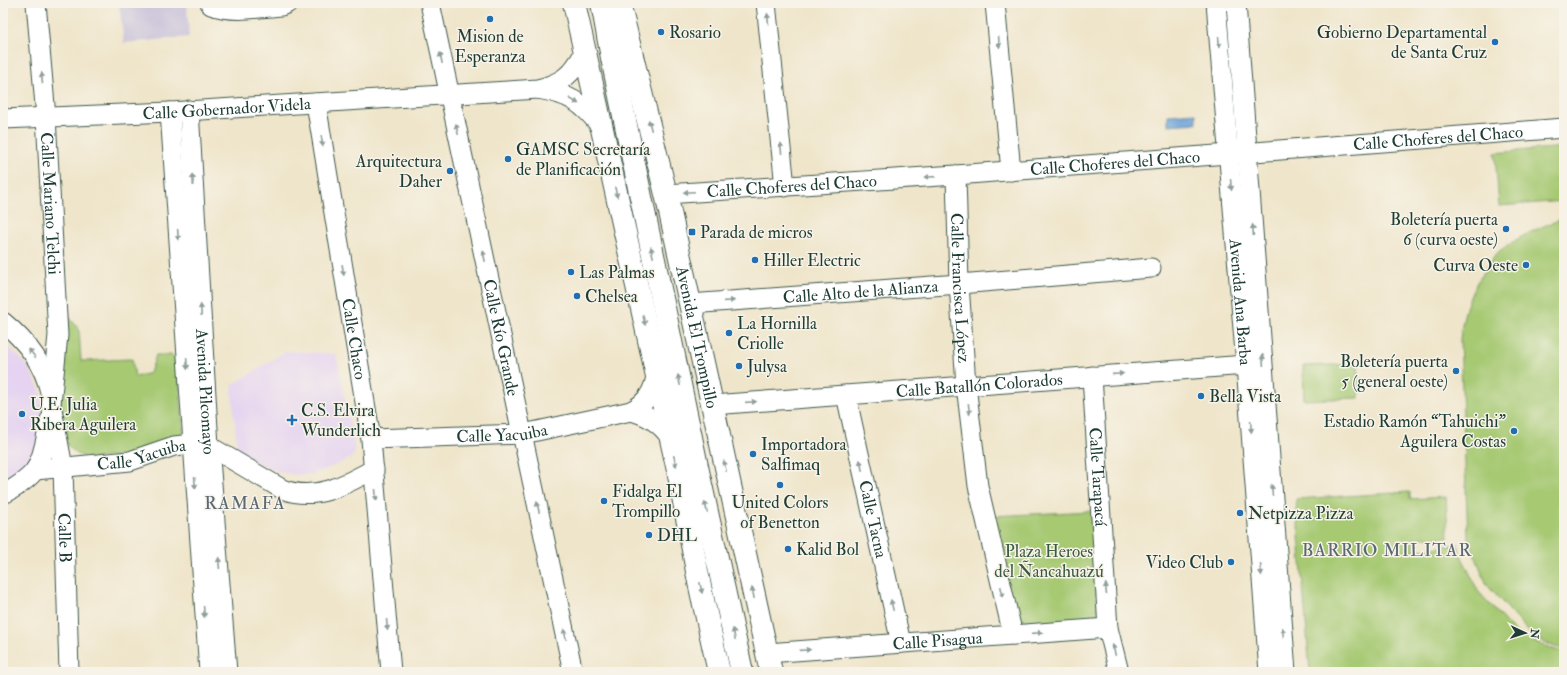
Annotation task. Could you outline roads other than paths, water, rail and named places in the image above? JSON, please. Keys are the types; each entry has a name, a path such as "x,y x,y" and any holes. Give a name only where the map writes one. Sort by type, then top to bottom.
{"main road":[{"path":"574,3 670,437 719,672"},
{"path":"579,29 584,3"},
{"name":"Avenida El Trompillo","path":"602,3 612,58 698,470 742,672"},
{"name":"Avenida El Trompillo","path":"619,3 648,115 666,194 699,351 769,662"},
{"path":"625,30 637,3"},
{"path":"698,470 699,351"}],"street":[{"name":"Calle Mariano Telchi","path":"36,3 46,117 58,335 51,404"},
{"path":"210,3 211,5 223,9 235,10 281,6 288,3"},
{"name":"Calle Río Grande","path":"430,3 573,672"},
{"path":"766,3 786,187"},
{"path":"995,3 1011,171"},
{"name":"Avenida Ana Barba","path":"1216,3 1228,154 1252,375 1267,537 1286,672"},
{"name":"Avenida Ana Barba","path":"1236,3 1248,153 1252,375"},
{"path":"538,89 553,86 566,78 577,66 584,53"},
{"name":"Calle Gobernador Videla","path":"3,119 170,112 450,96 538,89"},
{"path":"538,89 557,92 574,100 590,112 601,127"},
{"name":"Calle Chaco","path":"316,103 371,439 391,672"},
{"name":"Avenida Pilcomayo","path":"189,110 209,672"},
{"name":"Avenida Pilcomayo","path":"170,112 201,445 227,672"},
{"name":"Calle Choferes del Chaco","path":"666,194 1011,171 1564,128"},
{"name":"Calle Francisca López","path":"956,175 959,284 966,385 978,486 1013,635"},
{"name":"Calle Alto de la Alianza","path":"690,304 1151,268"},
{"path":"3,322 21,339 36,358 48,379 51,395 51,415 45,444 35,470 13,490 3,494"},
{"name":"Calle Yacuiba","path":"371,439 523,434 631,411 646,400 655,384 656,375"},
{"name":"Calle Batallón Colorados","path":"712,405 1092,376 1252,375"},
{"name":"Calle Tarapacá","path":"1092,376 1108,628 1119,672"},
{"name":"Calle Tacna","path":"846,395 901,643"},
{"name":"Calle B","path":"51,404 62,467 69,672"},
{"name":"Calle Yacuiba","path":"631,411 650,417 664,429 670,437"},
{"name":"Calle Yacuiba","path":"35,470 130,461 174,446 201,445 282,489 294,494 308,494 333,490 374,469"},
{"name":"Avenida Ana Barba","path":"1267,537 1269,672"},
{"name":"Calle Pisagua","path":"769,662 901,643 1108,628"}],"water":[{"path":"1196,113 1197,123 1168,125 1168,115"}],"place":[{"name":"Mision de Esperanza","path":"490,19"},
{"name":"Rosario","path":"661,32"},
{"name":"Gobierno Departamental de Santa Cruz","path":"1495,42"},
{"name":"GAMSC Secretaría de Planificación","path":"508,159"},
{"name":"Arquitectura Daher","path":"450,171"},
{"name":"Boletería puerta 6 (curva oeste)","path":"1506,229"},
{"name":"Parada de micros","path":"692,232"},
{"name":"Hiller Electric","path":"755,260"},
{"name":"Curva Oeste","path":"1526,265"},
{"name":"Las Palmas","path":"571,272"},
{"name":"Chelsea","path":"577,296"},
{"name":"La Hornilla Criolle","path":"729,333"},
{"name":"Julysa","path":"739,366"},
{"name":"Boletería puerta 5 (general oeste)","path":"1456,371"},
{"name":"Bella Vista","path":"1201,396"},
{"name":"U.E. Julia Ribera Aguilera","path":"22,414"},
{"name":"C.S. Elvira Wunderlich","path":"292,420"},
{"name":"Estadio Ramón “Tahuichi” Aguilera Costas","path":"1514,431"},
{"name":"Importadora Salfimaq","path":"753,454"},
{"name":"United Colors of Benetton","path":"780,485"},
{"name":"Fidalga El Trompillo","path":"604,501"},
{"name":"Netpizza Pizza","path":"1240,513"},
{"name":"DHL","path":"649,535"},
{"name":"Kalid Bol","path":"788,549"},
{"name":"Video Club","path":"1231,562"}],"district":[{"name":"RAMAFA","path":"245,503"},
{"name":"BARRIO MILITAR","path":"1387,550"}],"park label":[{"name":"Plaza Heroes del Ñancahuazú","path":"1049,561"}]}
